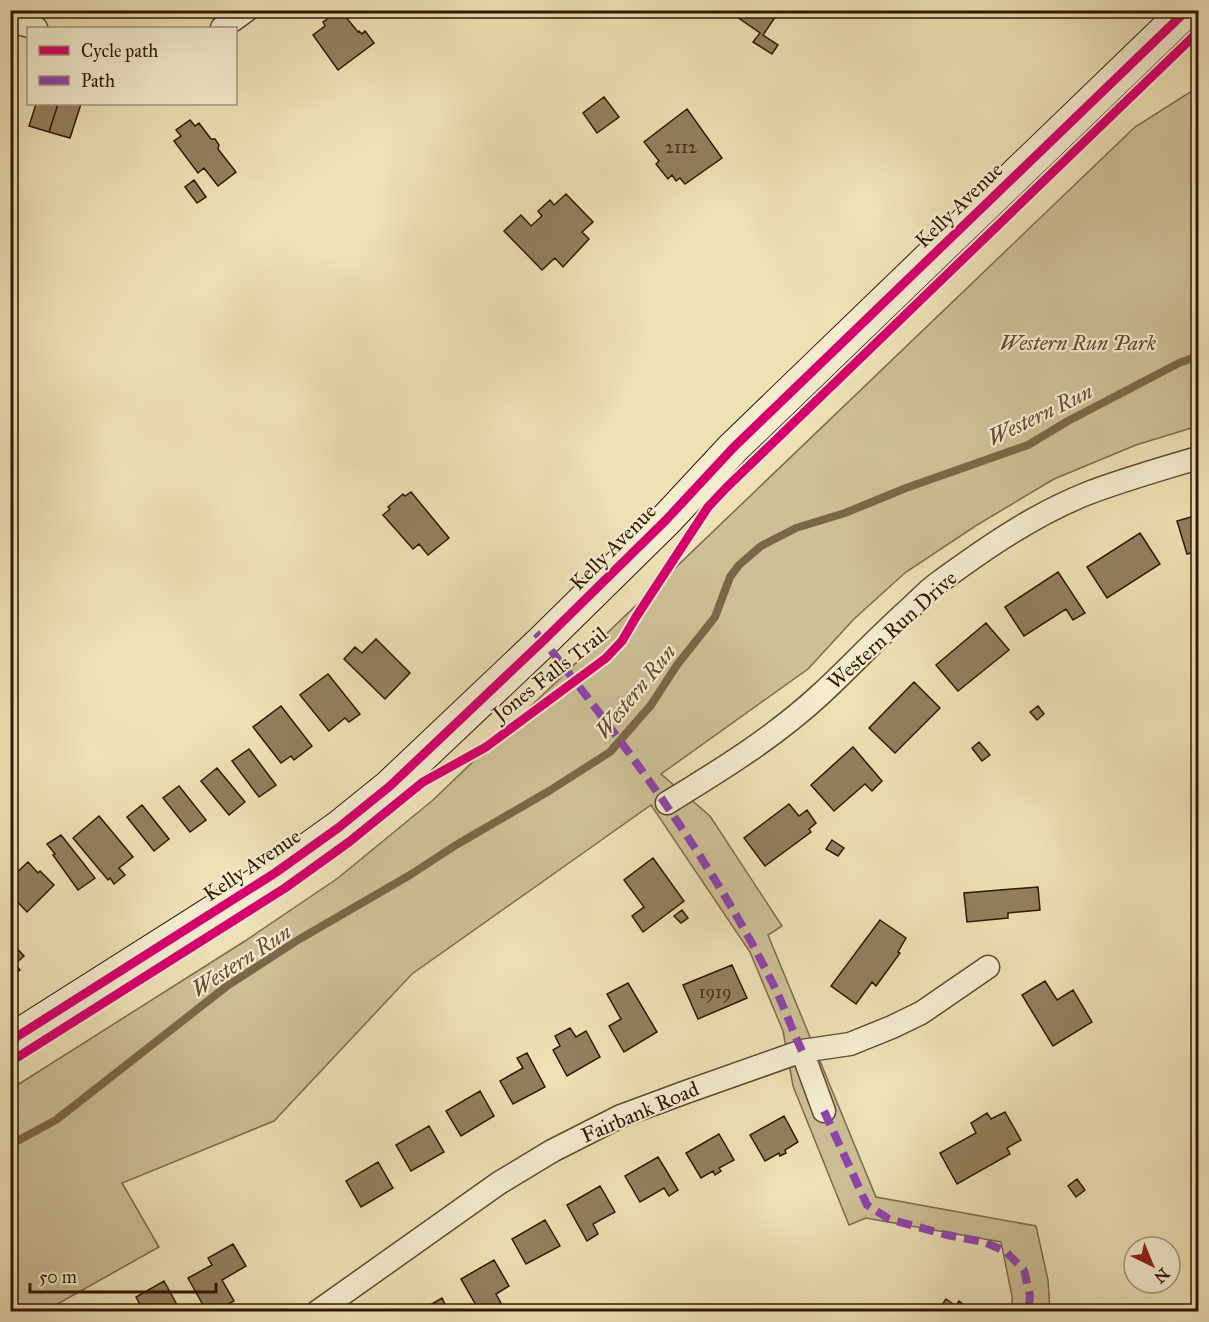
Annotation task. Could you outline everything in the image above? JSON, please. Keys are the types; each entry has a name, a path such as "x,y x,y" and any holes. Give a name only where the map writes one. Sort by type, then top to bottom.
{"main road":[{"name":"Kelly Avenue","path":"10,1041 275,873 338,828 390,786 543,641 666,520 734,448 1187,10"}],"street":[{"path":"223,27 248,10"},
{"path":"10,21 32,27"},
{"name":"Western Run Drive","path":"667,803 734,762 775,731 821,694 936,585 980,554 1032,521 1084,495 1198,458"},
{"name":"Fairbank Road","path":"317,1311 499,1183 552,1151 621,1116 802,1051 850,1044 892,1027 921,1013 988,967"},
{"path":"802,1051 824,1110"}],"green space":[{"name":"Western Run Park","path":"1198,87 1198,426 1136,445 1054,479 977,525 906,572 854,619 808,669 661,774 710,816 782,926 768,935 876,1197 1036,1226 1048,1280 1050,1311 1012,1311 1012,1296 1001,1242 866,1218 849,1225 793,1086 783,1031 750,952 651,805 412,974 274,1121 122,1183 159,1247 45,1311 11,1312 11,1089 245,941 338,878 433,800 1135,127"}],"building":[{"path":"340,10 358,32 362,34 365,31 374,43 338,70 313,35 325,26 323,22"},
{"path":"727,10 780,10 763,35 778,45 772,54 753,42 760,33"},
{"path":"604,97 619,117 597,133 583,113"},
{"path":"36,105 58,105 49,132 29,126"},
{"path":"58,105 81,105 70,138 49,132"},
{"path":"687,109 722,158 685,184 680,178 676,181 672,175 668,179 656,164 659,161 644,142"},
{"path":"190,120 195,126 199,123 211,139 215,139 219,145 218,149 236,172 218,186 204,168 198,173 174,141 181,136 176,130"},
{"path":"194,180 206,197 197,203 185,187"},
{"path":"566,194 593,222 582,232 589,239 563,267 555,258 542,270 504,231 521,215 531,226 542,216 538,211 550,200 554,205"},
{"path":"411,492 449,538 428,555 419,544 413,549 383,515 390,509 388,507 403,494 405,496"},
{"path":"1198,515 1198,551 1187,554 1177,521"},
{"path":"1140,533 1160,564 1107,598 1087,567"},
{"path":"1058,572 1085,613 1073,620 1066,609 1024,636 1005,607"},
{"path":"986,623 1009,650 958,691 936,665"},
{"path":"376,639 410,673 385,699 344,659 355,647 362,653"},
{"path":"328,674 360,714 349,722 345,718 329,731 300,695"},
{"path":"914,682 940,708 895,753 869,728"},
{"path":"281,706 312,746 294,760 291,756 281,763 253,727"},
{"path":"1038,706 1044,714 1037,720 1030,712"},
{"path":"979,742 990,755 982,761 972,748"},
{"path":"853,747 882,781 872,791 865,784 834,811 811,785"},
{"path":"249,749 276,785 259,797 232,761"},
{"path":"217,768 245,802 229,815 201,781"},
{"path":"179,786 206,820 190,832 163,798"},
{"path":"789,804 799,816 807,810 816,823 809,829 811,832 765,866 744,838"},
{"path":"142,805 169,839 154,851 127,817"},
{"path":"99,816 133,857 119,868 125,875 114,884 110,878 108,880 73,838"},
{"path":"61,835 95,878 78,890 47,844"},
{"path":"832,840 844,848 838,856 826,849"},
{"path":"653,858 684,901 643,932 632,916 644,907 624,880"},
{"path":"28,862 54,885 27,912 12,896 16,893 10,887 10,879"},
{"path":"1038,887 1040,910 1008,913 1008,918 967,922 964,893"},
{"path":"682,910 688,918 681,923 674,916"},
{"path":"880,920 906,938 898,952 900,953 876,986 872,982 856,1004 831,986"},
{"path":"10,941 24,956 15,964 20,970 15,973 10,968"},
{"path":"732,965 747,998 698,1019 683,985"},
{"path":"1045,981 1057,1000 1073,990 1092,1022 1053,1046 1022,995"},
{"path":"628,983 657,1032 624,1052 609,1026 621,1019 607,994"},
{"path":"570,1028 576,1037 586,1031 600,1057 567,1076 553,1050 560,1046 555,1036"},
{"path":"527,1053 545,1087 513,1104 500,1081 523,1068 517,1058"},
{"path":"480,1091 494,1116 461,1136 446,1111"},
{"path":"1005,1112 1021,1140 1007,1148 1010,1154 957,1184 940,1153 976,1133 971,1123 987,1113 991,1119"},
{"path":"784,1116 798,1142 785,1150 786,1153 780,1156 779,1153 765,1161 750,1135"},
{"path":"429,1126 444,1152 411,1171 396,1145"},
{"path":"719,1134 734,1160 719,1168 721,1171 715,1175 713,1171 701,1178 686,1153"},
{"path":"658,1157 678,1190 669,1196 664,1188 640,1202 625,1176"},
{"path":"378,1162 393,1188 361,1207 346,1181"},
{"path":"1077,1179 1085,1190 1076,1197 1068,1186"},
{"path":"600,1186 615,1212 593,1224 598,1234 587,1241 567,1205"},
{"path":"545,1220 560,1246 526,1264 512,1239"},
{"path":"233,1244 246,1266 222,1280 234,1301 222,1307 225,1312 207,1312 188,1278 212,1265 208,1258"},
{"path":"494,1260 509,1286 496,1294 503,1307 495,1312 480,1312 461,1279"},
{"path":"164,1281 181,1312 144,1312 136,1297"},
{"path":"442,1298 449,1312 418,1312"},
{"path":"946,1299 956,1306 959,1301 974,1312 937,1312"}],"waterway":[{"name":"Western Run","path":"10,1145 56,1120 227,986 298,940 410,875 610,752 651,705 677,665 715,617 730,577 739,565 761,546 796,528 845,513 906,488 1028,445 1068,421 1179,363 1198,356"}],"marked path":[{"path":"536,633 640,768 723,892 771,980 802,1051"},
{"path":"824,1111 867,1205 889,1219 947,1235 984,1242 1005,1251 1024,1270 1030,1296 1028,1312"}],"cycle path":[{"name":"Jones Falls Trail","path":"10,1041 275,873 338,828 390,786 666,520 733,448 1187,10"},
{"name":"Jones Falls Trail","path":"10,1062 285,888 349,842 423,782 486,747 606,658 622,641 708,507 1198,32"}]}
